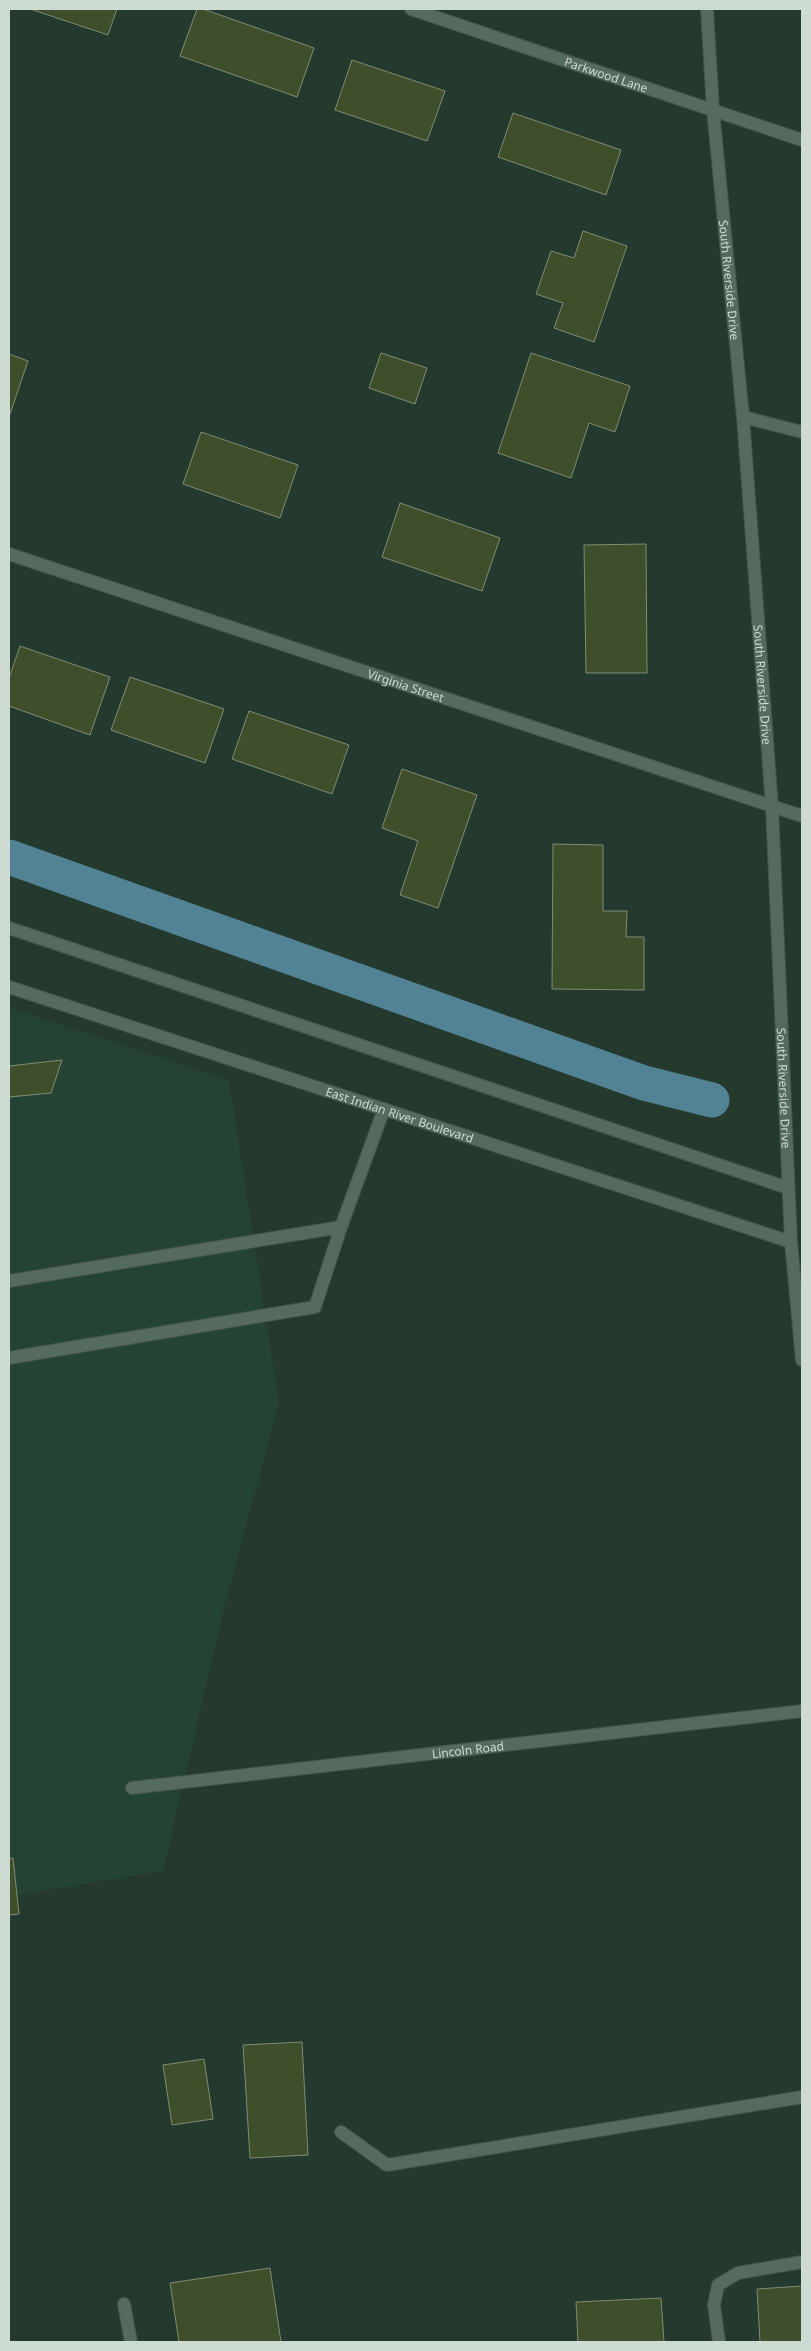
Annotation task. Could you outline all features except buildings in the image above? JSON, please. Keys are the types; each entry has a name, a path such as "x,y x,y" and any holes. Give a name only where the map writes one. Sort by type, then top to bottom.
{"street":[{"name":"Parkwood Lane","path":"411,9 802,140"},
{"name":"South Riverside Drive","path":"707,9 713,110 743,417 772,807 784,1050 788,1188 802,1360"},
{"path":"743,417 802,432"},
{"name":"Virginia Street","path":"9,554 802,816"},
{"path":"9,928 788,1188"},
{"name":"East Indian River Boulevard","path":"9,987 791,1242"},
{"path":"9,1358 315,1307 341,1227 384,1109"},
{"path":"9,1281 341,1227"},
{"name":"Lincoln Road","path":"132,1788 802,1711"},
{"path":"341,2132 387,2165 802,2097"},
{"path":"719,2342 714,2305 718,2285 738,2273 802,2262"},
{"path":"124,2304 131,2342"}],"shaded area":[{"path":"9,1008 229,1080 279,1403 225,1604 163,1871 9,1896"}],"waterway":[{"path":"9,857 644,1083 712,1100"}]}
